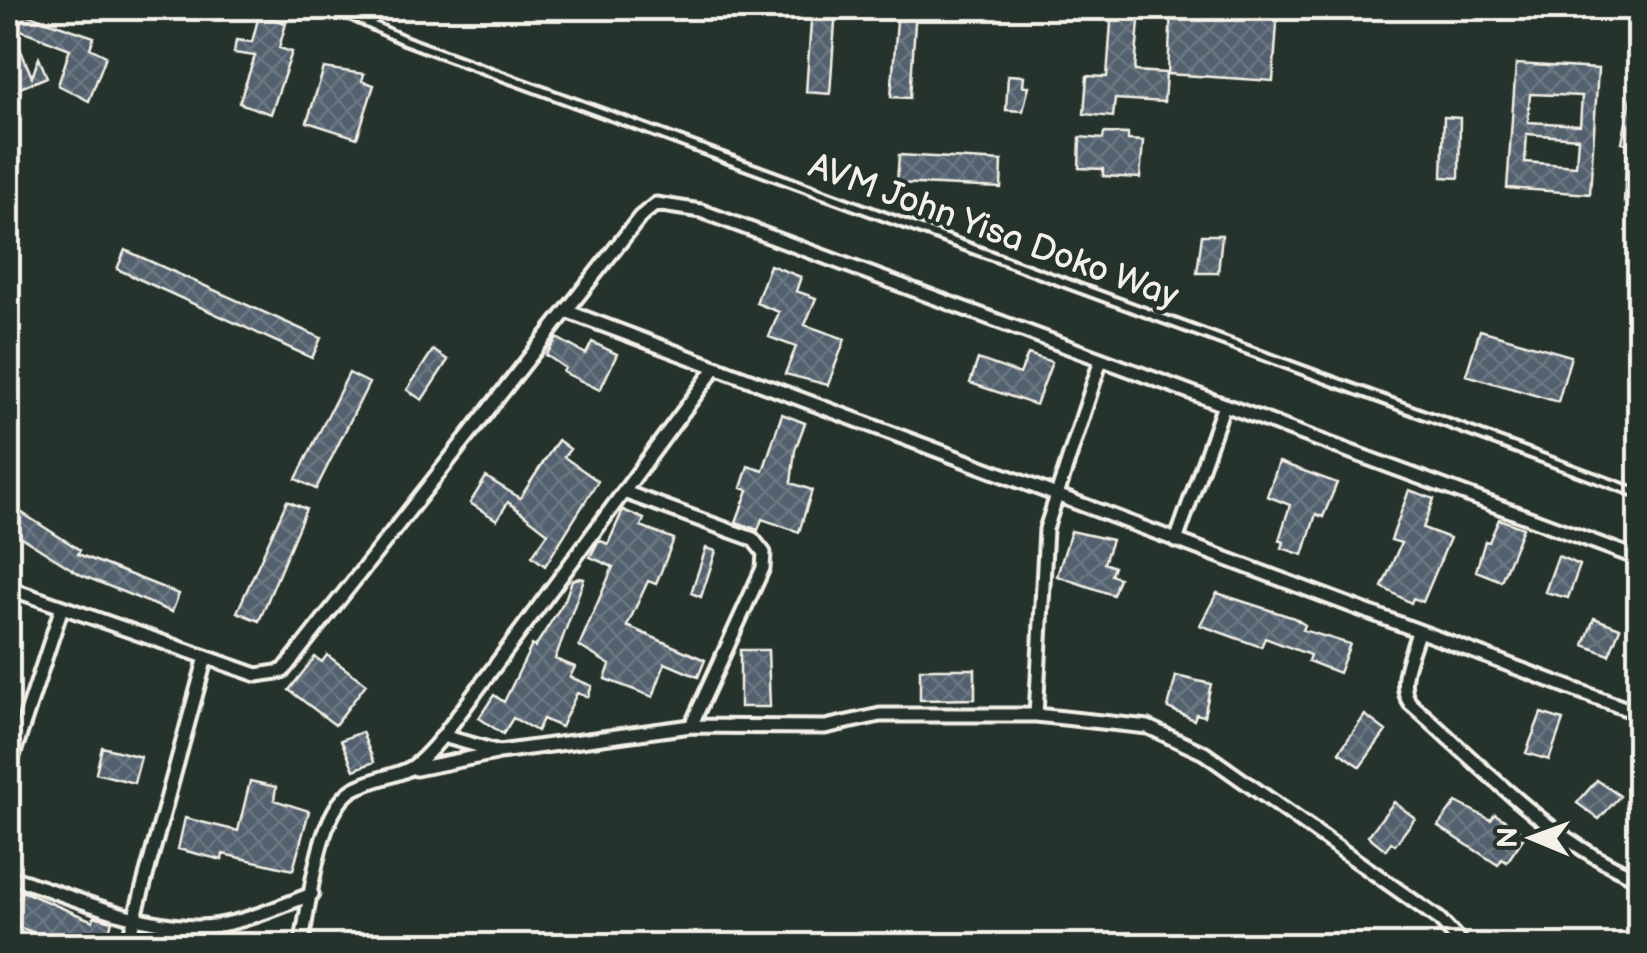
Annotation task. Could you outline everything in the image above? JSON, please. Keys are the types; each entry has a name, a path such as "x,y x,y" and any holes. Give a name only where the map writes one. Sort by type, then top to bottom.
{"street":[{"path":"8,588 257,675 283,670 640,217 656,204 674,204 1640,559"},
{"path":"566,311 1640,714"},
{"path":"1036,716 1046,529 1102,360"},
{"path":"416,769 716,367"},
{"path":"1176,541 1224,405"},
{"path":"624,492 752,539 764,554 763,568 692,726"},
{"path":"8,771 62,607"},
{"path":"1418,632 1404,681 1404,694 1410,703 1549,825 1583,850 1640,879"},
{"path":"127,946 206,657"},
{"path":"301,946 327,822 338,803 355,788 416,769 499,752 692,726 824,727 880,715 1036,716 1148,727 1204,753 1439,919 1464,946"},
{"path":"443,736 499,752"},
{"path":"8,876 135,915 194,927 242,920 312,894"},
{"path":"293,946 312,894"}],"lane":[{"name":"AVM John Yisa Doko Way","path":"334,8 404,40 1640,494"}],"building":[{"path":"8,8 94,37 90,48 106,56 89,101 58,85 70,49 8,25"},
{"path":"812,8 836,8 830,94 806,92"},
{"path":"898,8 916,8 910,98 891,97"},
{"path":"1112,8 1140,8 1135,71 1166,73 1164,102 1115,99 1113,117 1084,114 1087,76 1107,77"},
{"path":"1171,8 1278,8 1273,81 1168,74"},
{"path":"259,15 286,23 279,48 292,52 271,114 239,103 255,56 234,53 236,40 252,42"},
{"path":"16,39 32,77 39,58 47,77 8,93 8,42"},
{"path":"1516,64 1598,69 1590,194 1507,188","holes":["1530,94 1582,96 1580,125 1528,122","1527,134 1578,138 1576,166 1525,162"]},
{"path":"324,68 364,74 362,81 374,85 357,138 307,122"},
{"path":"1008,75 1024,76 1023,86 1029,86 1023,111 1006,110"},
{"path":"1631,98 1640,99 1640,203 1624,202 1627,143 1622,142"},
{"path":"1444,117 1460,118 1459,178 1442,177"},
{"path":"1104,133 1128,134 1128,140 1143,141 1140,178 1103,176 1103,169 1079,168 1080,137 1103,139"},
{"path":"899,155 1002,161 1001,188 897,183"},
{"path":"1202,235 1222,235 1218,273 1197,273"},
{"path":"125,250 321,338 312,358 117,269"},
{"path":"770,265 801,277 796,291 816,298 805,325 845,339 828,385 785,374 796,347 769,337 779,312 756,303"},
{"path":"1480,330 1571,356 1558,402 1466,375"},
{"path":"557,338 586,354 592,342 617,354 600,390 563,372 565,368 546,355"},
{"path":"433,350 448,360 422,400 407,390"},
{"path":"1028,354 1052,362 1036,405 970,383 978,359 1020,374"},
{"path":"349,373 369,383 316,489 296,479"},
{"path":"782,414 805,423 795,450 791,483 812,490 799,532 762,519 758,530 736,522 748,490 741,488 748,466 763,471"},
{"path":"558,440 570,449 564,457 598,481 545,566 532,556 548,533 508,502 497,520 470,503 486,477 520,498"},
{"path":"1279,462 1337,483 1323,517 1316,514 1303,555 1282,548 1284,542 1279,540 1290,505 1267,496"},
{"path":"1409,490 1434,499 1423,528 1450,538 1423,602 1413,598 1411,603 1382,587 1401,543 1391,540"},
{"path":"287,501 306,509 259,621 237,612"},
{"path":"8,504 80,550 78,554 179,594 172,612 81,575 8,529"},
{"path":"623,510 644,519 641,526 674,539 656,584 648,581 627,626 705,660 698,677 665,663 653,697 605,679 610,665 579,646 613,567 590,557 599,540 608,544"},
{"path":"1499,519 1523,528 1501,581 1476,571 1485,541 1489,542"},
{"path":"1071,531 1112,540 1104,563 1114,567 1111,575 1119,578 1113,595 1057,576"},
{"path":"706,548 716,551 701,597 691,593"},
{"path":"1558,556 1580,565 1568,598 1545,592"},
{"path":"584,579 555,659 575,667 570,677 592,686 588,697 577,693 561,727 543,719 537,731 513,718 503,734 479,718 494,695 504,702 532,645 535,647 565,600 572,580"},
{"path":"1217,593 1294,618 1305,625 1303,630 1350,644 1339,673 1308,661 1310,655 1265,638 1261,647 1200,625"},
{"path":"1594,618 1620,628 1609,655 1584,645"},
{"path":"740,650 768,650 770,707 740,707"},
{"path":"327,655 366,684 335,725 289,690 315,657 322,662"},
{"path":"920,669 975,669 975,699 920,700"},
{"path":"1176,676 1211,684 1204,716 1196,714 1194,720 1168,708"},
{"path":"1541,713 1563,720 1549,760 1526,753"},
{"path":"1365,715 1386,731 1360,767 1339,752"},
{"path":"362,732 374,762 354,770 341,740"},
{"path":"102,747 141,757 134,783 96,773"},
{"path":"1597,780 1620,796 1599,819 1577,803"},
{"path":"250,781 276,787 274,800 309,811 293,870 223,854 222,860 178,849 185,818 238,831"},
{"path":"1394,802 1415,818 1395,845 1391,842 1386,850 1368,836"},
{"path":"1456,802 1491,820 1495,814 1526,834 1507,862 1502,859 1498,865 1438,826"},
{"path":"22,891 93,921 94,916 112,921 105,946 45,946 48,938 8,923 8,897 20,897"}]}
